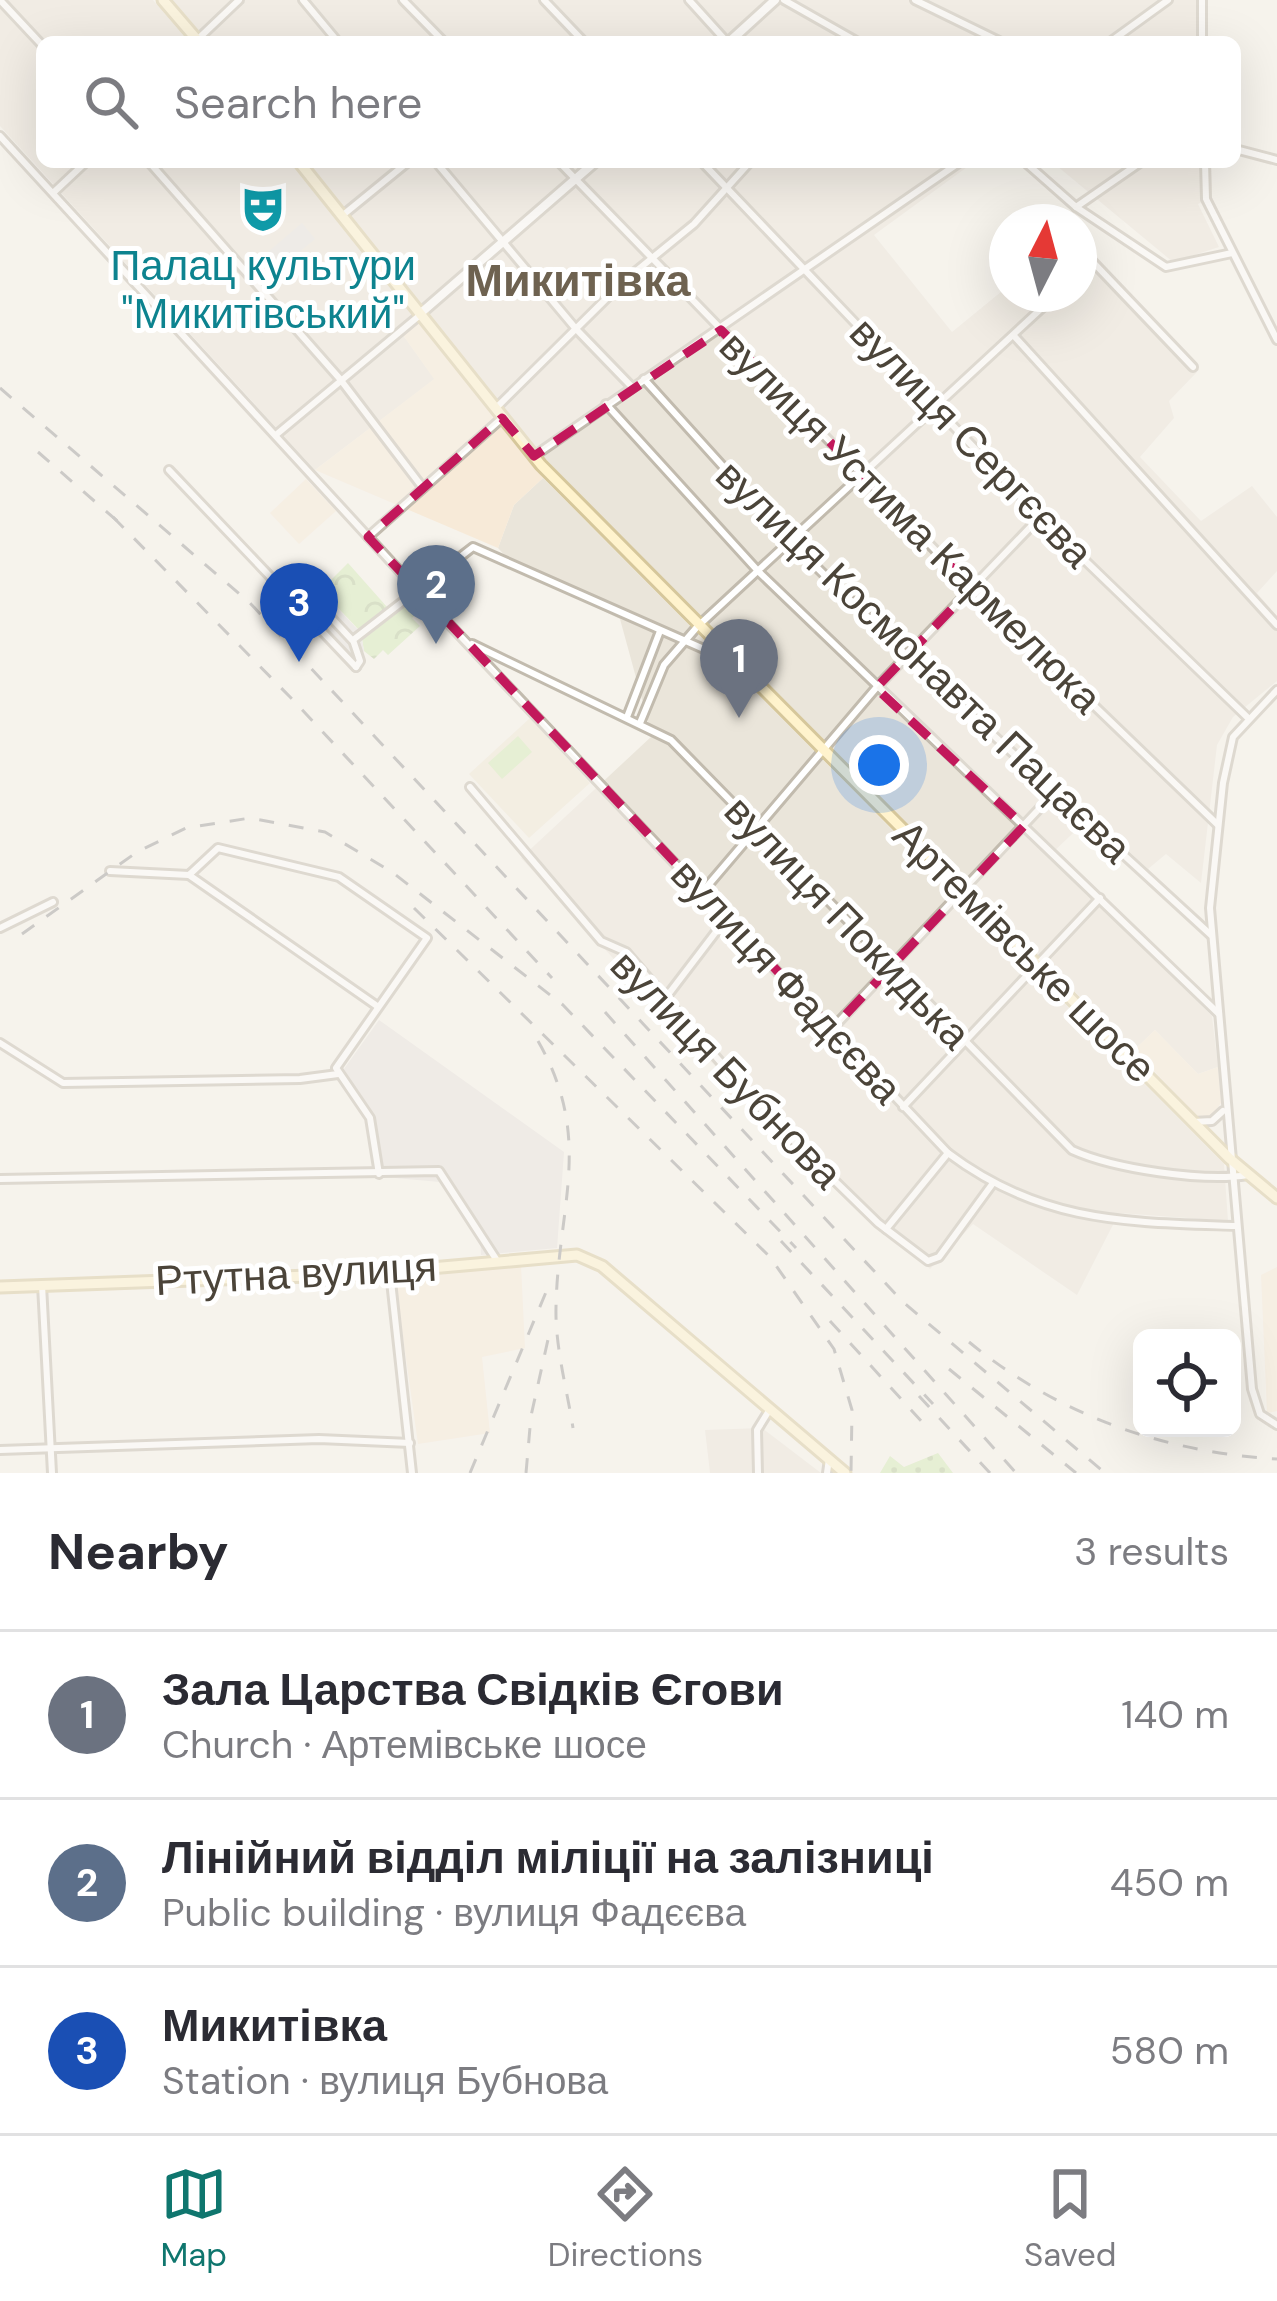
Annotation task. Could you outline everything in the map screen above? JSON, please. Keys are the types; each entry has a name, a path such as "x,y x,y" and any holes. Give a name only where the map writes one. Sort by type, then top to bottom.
{"main road":[{"path":"163,0 194,36"},
{"name":"Артемівське шосе","path":"304,168 533,456 697,627 1229,1158 1277,1198"},
{"name":"Ртутна вулиця","path":"0,1287 390,1272 561,1254 591,1259 770,1408"},
{"path":"770,1408 844,1473"}],"street":[{"path":"0,0 36,39"},
{"path":"203,36 239,0"},
{"path":"303,0 333,36"},
{"path":"403,0 438,36"},
{"path":"544,0 578,36"},
{"path":"689,0 722,36"},
{"path":"735,36 775,0"},
{"path":"784,0 847,36"},
{"path":"915,0 989,36"},
{"path":"1146,0 1153,10"},
{"path":"1118,36 1168,0"},
{"path":"1199,0 1202,36"},
{"name":"вулиця Фадєєва","path":"0,136 416,590 948,1153 993,1183 1063,1214 1236,1226"},
{"path":"1241,151 1277,160"},
{"path":"53,193 80,168"},
{"path":"153,168 340,379 423,488"},
{"path":"343,215 401,168"},
{"path":"441,168 576,329 632,387"},
{"name":"вулиця Устима Кармелюка","path":"565,168 972,588 1218,825"},
{"path":"277,434 589,168"},
{"name":"вулиця Сергєєва","path":"708,168 1040,517 1246,717"},
{"path":"368,537 498,414 623,281 653,261 744,168"},
{"path":"533,456 952,168"},
{"path":"1032,168 1074,204"},
{"path":"1079,204 1132,168"},
{"path":"1205,168 1206,199 1277,340"},
{"path":"1097,220 1166,267 1232,253"},
{"path":"1097,267 1193,367"},
{"path":"640,723 664,665 697,627 1040,312"},
{"path":"1015,338 1277,625"},
{"name":"вулиця Космонавта Пацаєва","path":"644,379 791,542 907,656 1211,935"},
{"path":"606,404 758,571 1219,1014"},
{"path":"169,470 356,668 352,640 310,595"},
{"path":"704,890 876,688 1040,517"},
{"path":"352,640 473,547 734,662"},
{"path":"628,717 660,631"},
{"name":"вулиця Покидька","path":"465,640 671,740 1072,1150 1091,1159 1232,1178 1248,1175"},
{"path":"1277,690 1246,717 1227,757 1211,935 1252,1389 1260,1414 1277,1425"},
{"name":"вулиця Бубнова","path":"470,787 601,941 626,952 668,995 701,1033 709,1052 759,1108 886,1229 928,1261 939,1256 993,1183"},
{"path":"832,1029 1054,793"},
{"path":"0,1043 63,1083 300,1079 337,1071 427,938 339,877 218,848 189,875"},
{"path":"110,872 189,875 375,1000 378,1009"},
{"path":"903,1107 1100,898"},
{"path":"0,928 53,902"},
{"path":"672,1016 661,1004 728,916"},
{"path":"337,1071 370,1118 380,1174"},
{"path":"1193,1122 1212,1121 1225,1108"},
{"path":"886,1229 948,1153"},
{"path":"0,1178 439,1171 496,1258"},
{"path":"390,1272 412,1473"},
{"path":"42,1285 52,1473"},
{"path":"758,1473 757,1430 770,1408"},
{"path":"0,1450 319,1439 410,1443"},
{"path":"827,1473 829,1459"}],"highlighted area":[{"path":"721,330 972,588 876,688 1024,826 832,1029 368,537 502,418 534,456"}],"shaded area":[{"path":"0,0 153,0 184,36 36,36 36,165 0,126"},
{"path":"172,0 1205,0 1206,36 204,36"},
{"path":"38,168 294,168 416,317 400,331 435,379 315,470"},
{"path":"313,168 966,168 874,235 952,332 989,302 989,312 1097,312 1097,267 1197,372 1169,401 1174,418 1140,457 1201,521 1252,486 1277,517 1277,571 1257,593 1277,616 1277,681 1233,717 1217,745 1201,883 1166,854 1148,869 1091,816 1049,856 1212,1016 1218,1067 1198,1074 1155,1030 1134,1050 702,622 539,452"},
{"path":"1059,168 1211,168 1212,196 1198,204 1219,247 1173,262"},
{"path":"302,223 315,239 280,268 267,253"},
{"path":"416,317 543,478 514,505 498,548 315,470 434,379 400,331"},
{"path":"543,478 1224,1164 1228,1221 1119,1213 1077,1295 973,1224 930,1269 691,1043 521,858 652,736 620,619 517,568 498,548 514,505"},
{"path":"306,479 336,511 299,544 270,513"},
{"path":"312,581 361,633 364,651 352,662 292,598"},
{"path":"530,718 590,783 529,838 469,774"},
{"path":"379,1020 564,1152 557,1248 481,1255 480,1228 440,1182 384,1177 376,1122 344,1069"},
{"path":"1155,1030 1198,1074 1218,1067 1221,1103 1212,1116 1198,1117 1134,1050"},
{"path":"521,1265 525,1348 482,1357 490,1433 418,1444 395,1280"},
{"path":"1277,1267 1277,1411 1267,1413 1261,1275"},
{"path":"762,1428 821,1473 710,1473 705,1430"}],"green space":[{"path":"348,563 387,607 359,630 321,590"},
{"path":"416,589 428,603 412,618 420,626 388,655 383,650 374,659 364,651 361,633"},
{"path":"518,736 532,752 502,779 488,763"},
{"path":"938,1453 953,1473 880,1473 890,1456 904,1467"}],"railway":[{"path":"0,388 250,603 903,1302 1105,1473"},
{"path":"38,452 123,526"},
{"path":"113,517 294,701 552,978"},
{"path":"22,934 137,852 186,828 250,818 325,832 392,872 563,1005 796,1248"},
{"path":"414,908 770,1257 834,1349 852,1410 851,1473"},
{"path":"605,1012 1016,1473"},
{"path":"538,1041 555,1076 569,1141 556,1322 573,1428"},
{"path":"781,1241 933,1404"},
{"path":"470,1473 549,1285"},
{"path":"830,1321 923,1423"},
{"path":"526,1473 531,1416 551,1326"},
{"path":"969,1342 1038,1390 1113,1425 1193,1448 1277,1459"},
{"path":"949,1369 1076,1473"},
{"path":"919,1396 990,1473"}],"place":[{"name":"Палац культури \"Микитівський\"","path":"263,209"},
{"name":"Лінійний відділ міліції на залізниці","path":"436,644"},
{"name":"Микитівка","path":"299,662"},
{"name":"Зала Царства Свідків Єгови","path":"739,718"}],"district":[{"name":"Микитівка","path":"578,280"}]}
